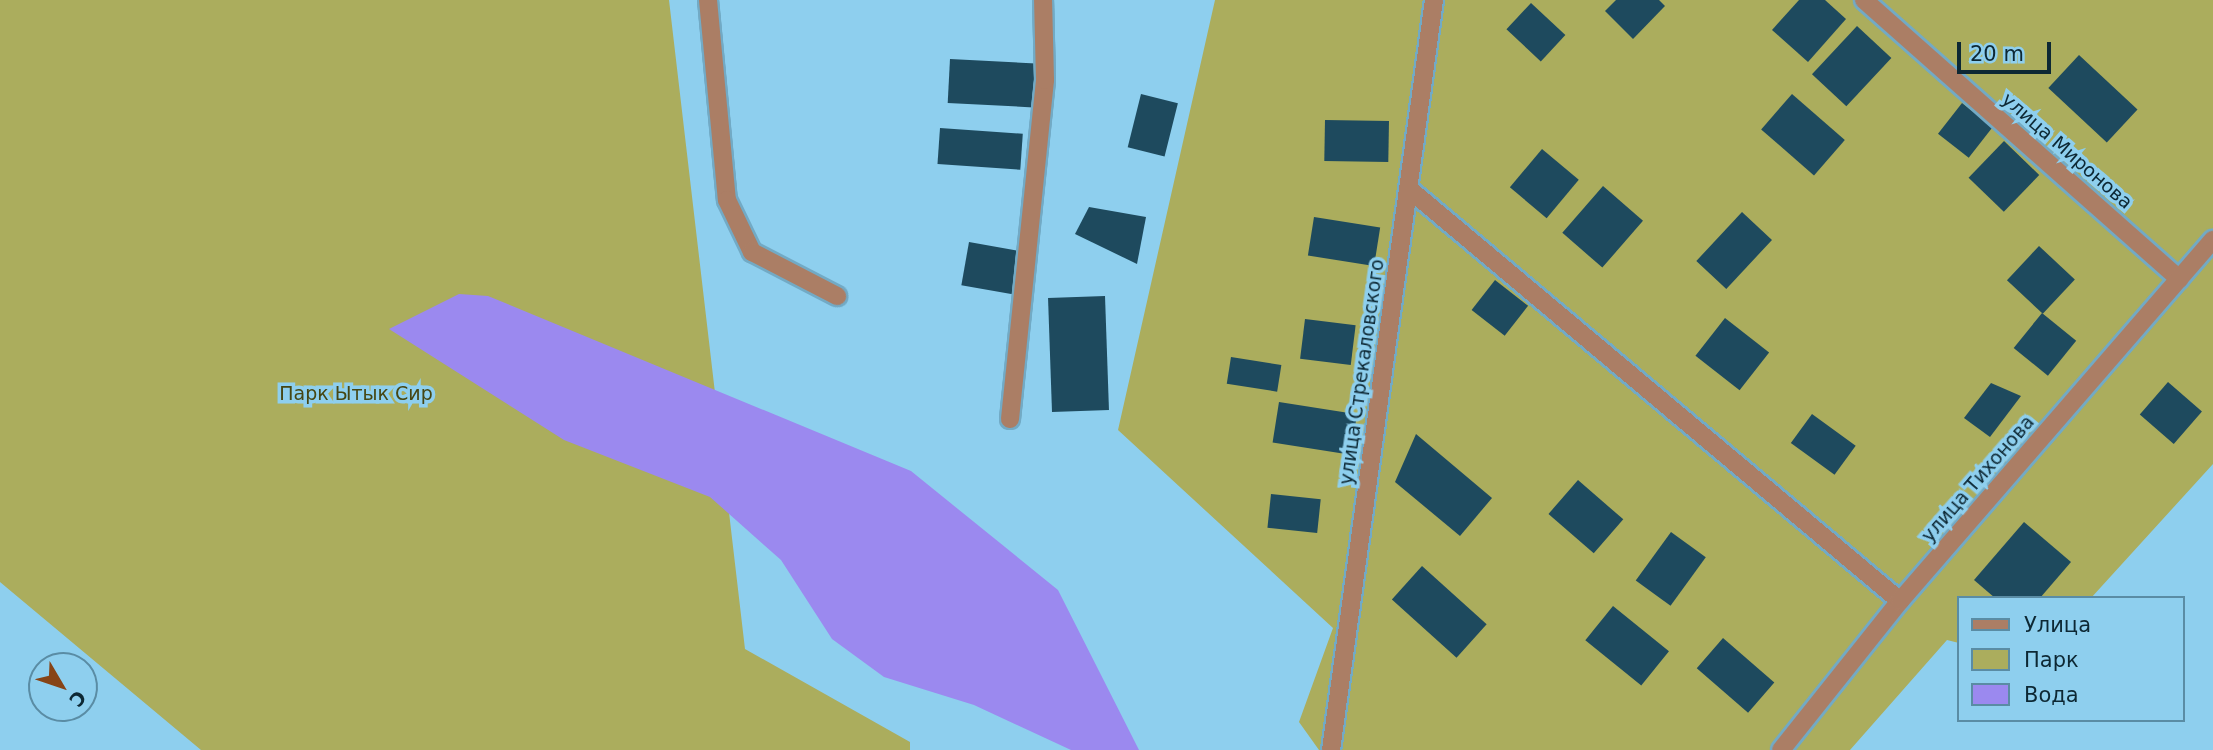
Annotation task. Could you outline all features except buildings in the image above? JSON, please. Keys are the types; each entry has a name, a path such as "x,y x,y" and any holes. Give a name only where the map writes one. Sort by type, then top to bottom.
{"street":[{"path":"708,0 727,200 752,252 837,296"},
{"path":"1010,419 1045,80 1043,0"},
{"name":"улица Стрекаловского","path":"1331,750 1434,0"},
{"name":"улица Миронова","path":"1864,0 2179,279"},
{"path":"1409,189 1900,601"},
{"name":"улица Тихонова","path":"1781,750 1900,601 2213,240"}],"green space":[{"name":"Парк Ытык Сир","path":"0,0 669,0 745,649 910,742 910,750 201,750 98,664 98,652 84,652 0,582"},
{"path":"1215,0 2213,0 2213,464 2093,596 1958,596 1958,643 1947,640 1850,750 1319,750 1299,722 1333,628 1118,430"}],"water":[{"path":"459,294 488,296 911,471 1058,590 1139,750 1071,750 974,705 884,677 832,639 781,560 710,497 564,440 389,329"}]}
